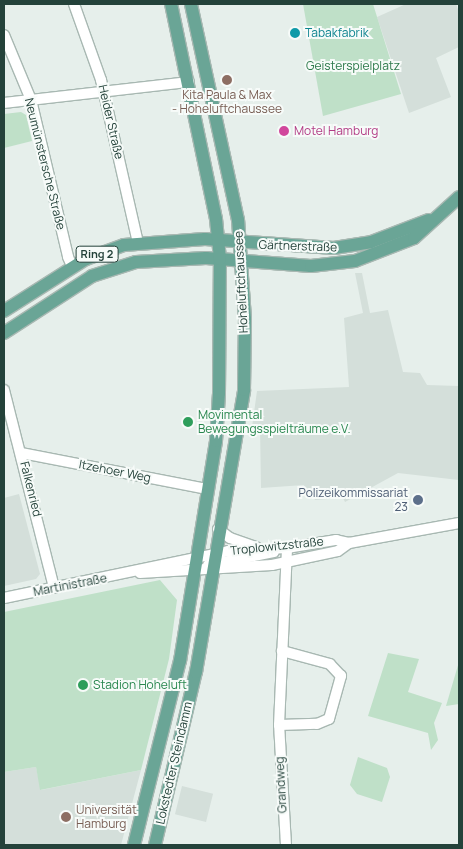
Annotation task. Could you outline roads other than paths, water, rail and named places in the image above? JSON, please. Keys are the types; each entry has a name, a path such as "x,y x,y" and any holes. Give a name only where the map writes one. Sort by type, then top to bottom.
{"main road":[{"name":"Hoheluftchaussee","path":"171,4 189,82 220,259 220,393 216,441 207,489 204,563"},
{"name":"Hoheluftchaussee","path":"191,4 221,137 239,242 244,319 242,408 218,529 204,563"},
{"name":"Gärtnerstraße","path":"220,259 311,266 355,260 414,238 459,197"},
{"name":"Gärtnerstraße","path":"218,240 349,247 371,242 434,218"},
{"name":"Ring 2","path":"4,311 72,266 110,249 138,243 218,240"},
{"name":"Ring 2","path":"4,333 71,289 111,269 150,260 220,259"},
{"name":"Lokstedter Steindamm","path":"134,845 168,722 204,563"},
{"name":"Lokstedter Steindamm","path":"155,845 196,672 204,563"}],"street":[{"name":"Heider Straße","path":"74,4 104,91 138,243"},
{"name":"Neumünstersche Straße","path":"4,35 31,100 68,257 72,266"},
{"path":"4,103 189,82"},
{"name":"Falkenried","path":"4,390 22,453 54,588"},
{"name":"Itzehoer Weg","path":"22,453 207,489"},
{"name":"Troplowitzstraße","path":"204,563 264,549 287,548 336,540 349,543 459,523"},
{"path":"218,529 235,540 264,549"},
{"name":"Troplowitzstraße","path":"204,563 288,563 338,551 349,543"},
{"path":"204,563 263,557 287,548"},
{"name":"Grandweg","path":"286,845 279,725 288,563 287,548"},
{"name":"Martinistraße","path":"136,572 155,565 204,563"},
{"name":"Martinistraße","path":"4,598 136,572 204,563"},
{"path":"279,725 317,724 330,719 341,676 330,664 282,650"}],"place":[{"name":"Tabakfabrik","path":"295,33"},
{"name":"Kita Paula & Max - Hoheluftchaussee","path":"227,80"},
{"name":"Motel Hamburg","path":"284,131"},
{"name":"Movimental Bewegungsspielträume e.V.","path":"188,422"},
{"name":"Polizeikommissariat 23","path":"418,500"},
{"name":"Stadion Hoheluft","path":"83,685"},
{"name":"Universität Hamburg","path":"66,817"}],"park label":[{"name":"Geisterspielplatz","path":"353,66"}]}
